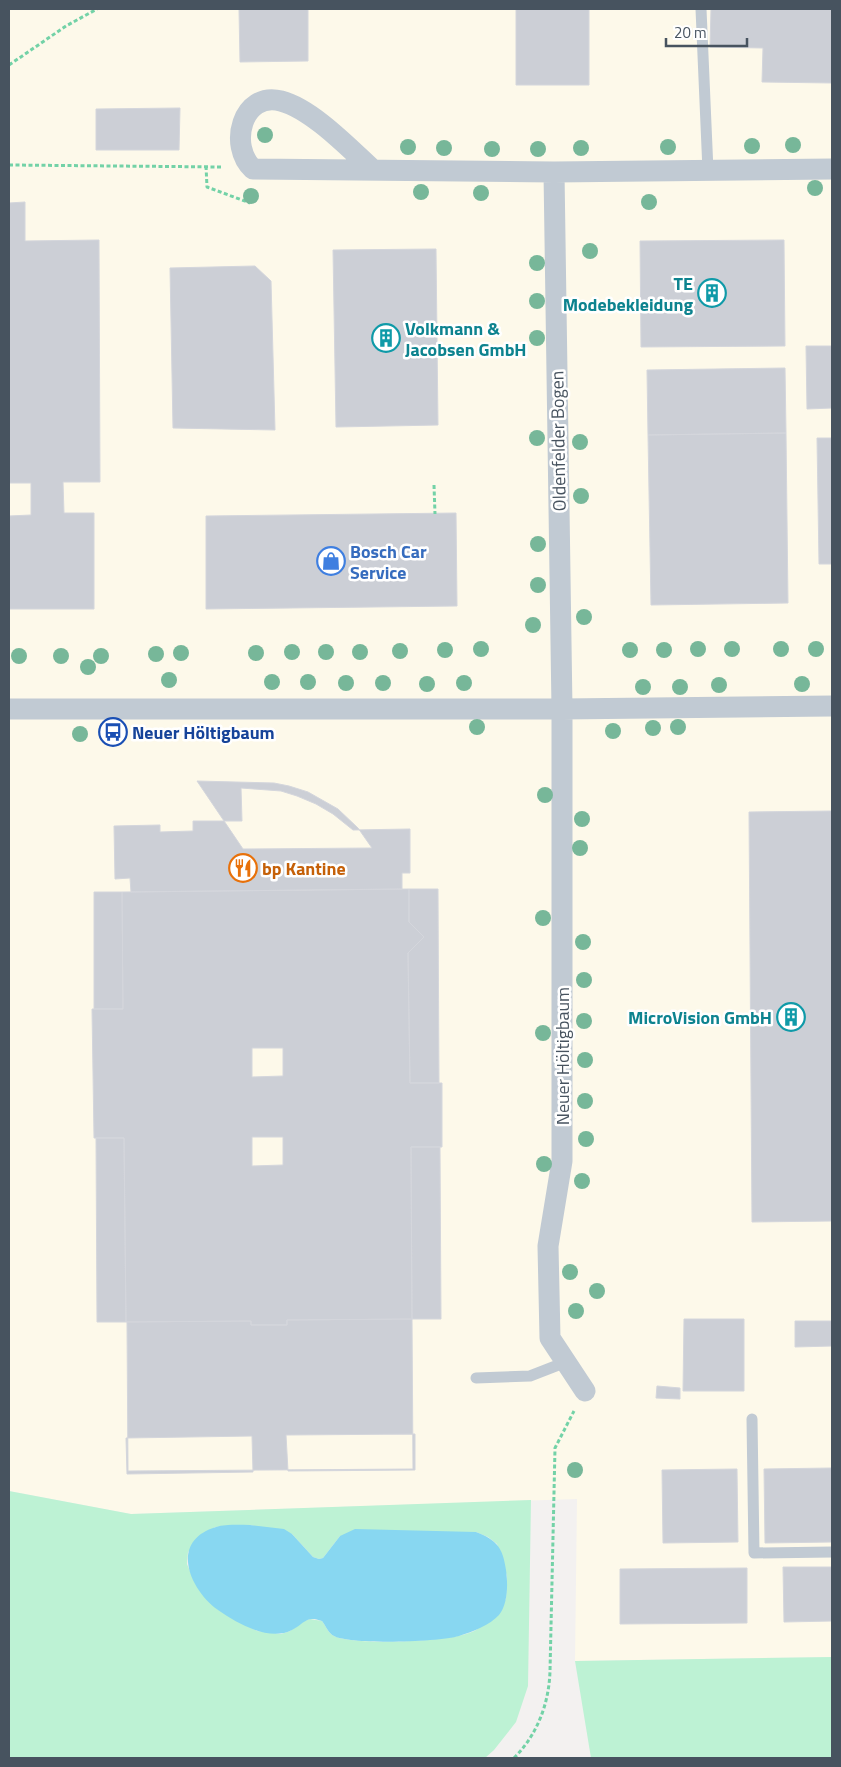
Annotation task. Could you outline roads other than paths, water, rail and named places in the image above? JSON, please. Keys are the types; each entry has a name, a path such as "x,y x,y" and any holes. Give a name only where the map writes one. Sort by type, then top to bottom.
{"street":[{"path":"373,170 313,118 282,101 271,100 256,103 246,116 242,126 243,154 247,163 253,169 554,172 832,169"},
{"name":"Oldenfelder Bogen","path":"554,172 562,709"},
{"path":"9,709 562,709 832,706"},
{"name":"Neuer Höltigbaum","path":"562,709 562,1161 548,1246 550,1338 585,1391"}],"lane":[{"path":"701,9 708,171"},
{"path":"476,1378 530,1376 566,1362"},
{"path":"752,1418 754,1553 832,1552"}],"water":[{"path":"250,1525 284,1529 292,1534 313,1557 319,1559 323,1558 340,1536 355,1529 476,1532 489,1538 501,1550 507,1581 507,1594 504,1605 495,1619 480,1628 459,1636 434,1640 376,1642 343,1639 332,1635 322,1621 317,1619 309,1619 292,1630 283,1633 274,1634 259,1631 231,1619 208,1601 192,1578 188,1566 188,1554 192,1543 201,1534 220,1526"}],"place":[{"name":"TE Modebekleidung","path":"712,293"},
{"name":"Volkmann & Jacobsen GmbH","path":"386,338"},
{"name":"Bosch Car Service","path":"331,561"},
{"name":"Neuer Höltigbaum","path":"113,732"},
{"name":"bp Kantine","path":"243,868"},
{"name":"MicroVision GmbH","path":"791,1017"}]}
